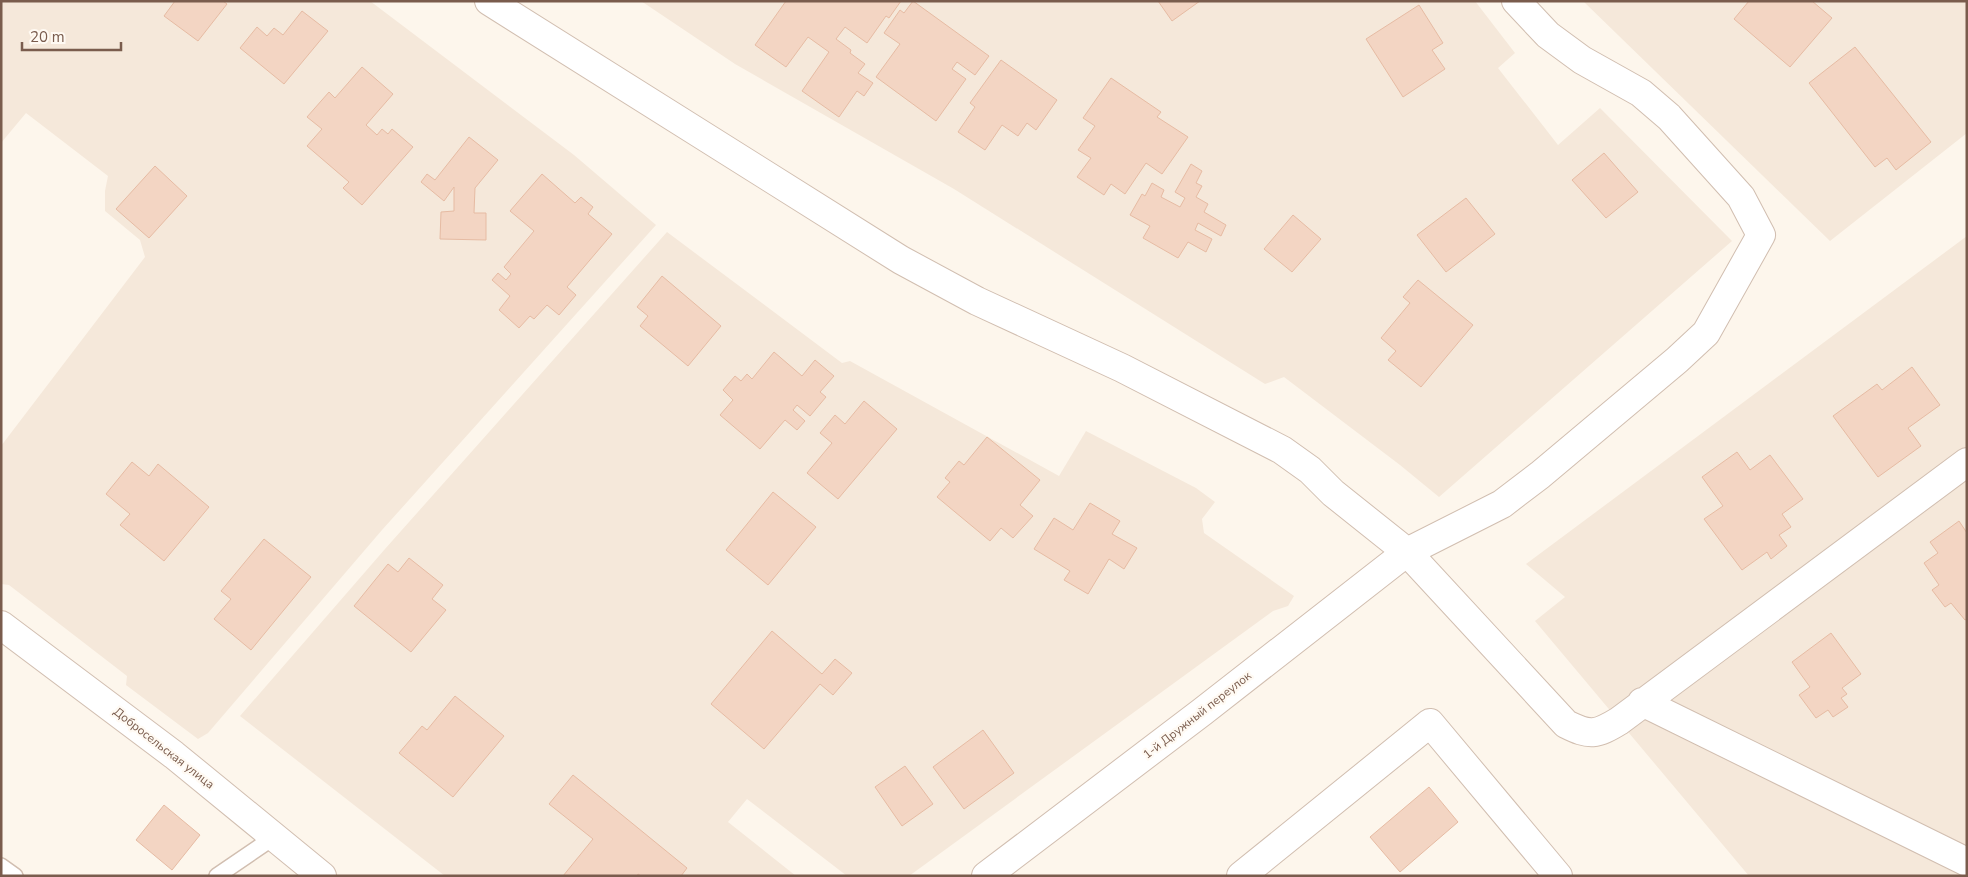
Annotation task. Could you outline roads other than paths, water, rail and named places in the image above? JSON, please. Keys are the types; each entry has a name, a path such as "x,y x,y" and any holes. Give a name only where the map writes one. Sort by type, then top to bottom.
{"street":[{"path":"489,1 901,260 977,301 1122,368 1282,450 1310,470 1333,493 1407,552 1566,724 1583,732 1602,731 1967,462"},
{"name":"1-й Дружный переулок","path":"986,876 1202,712 1407,552 1502,504 1540,475 1677,360 1706,333 1761,235 1741,197 1669,117 1641,94 1582,60 1548,34 1516,1"},
{"name":"Добросельская улица","path":"1,625 174,755 322,876"},
{"path":"1642,702 1967,862"},
{"path":"1241,876 1430,723 1558,876"}],"lane":[{"path":"217,876 274,837"},
{"path":"1,866 15,876"}]}
